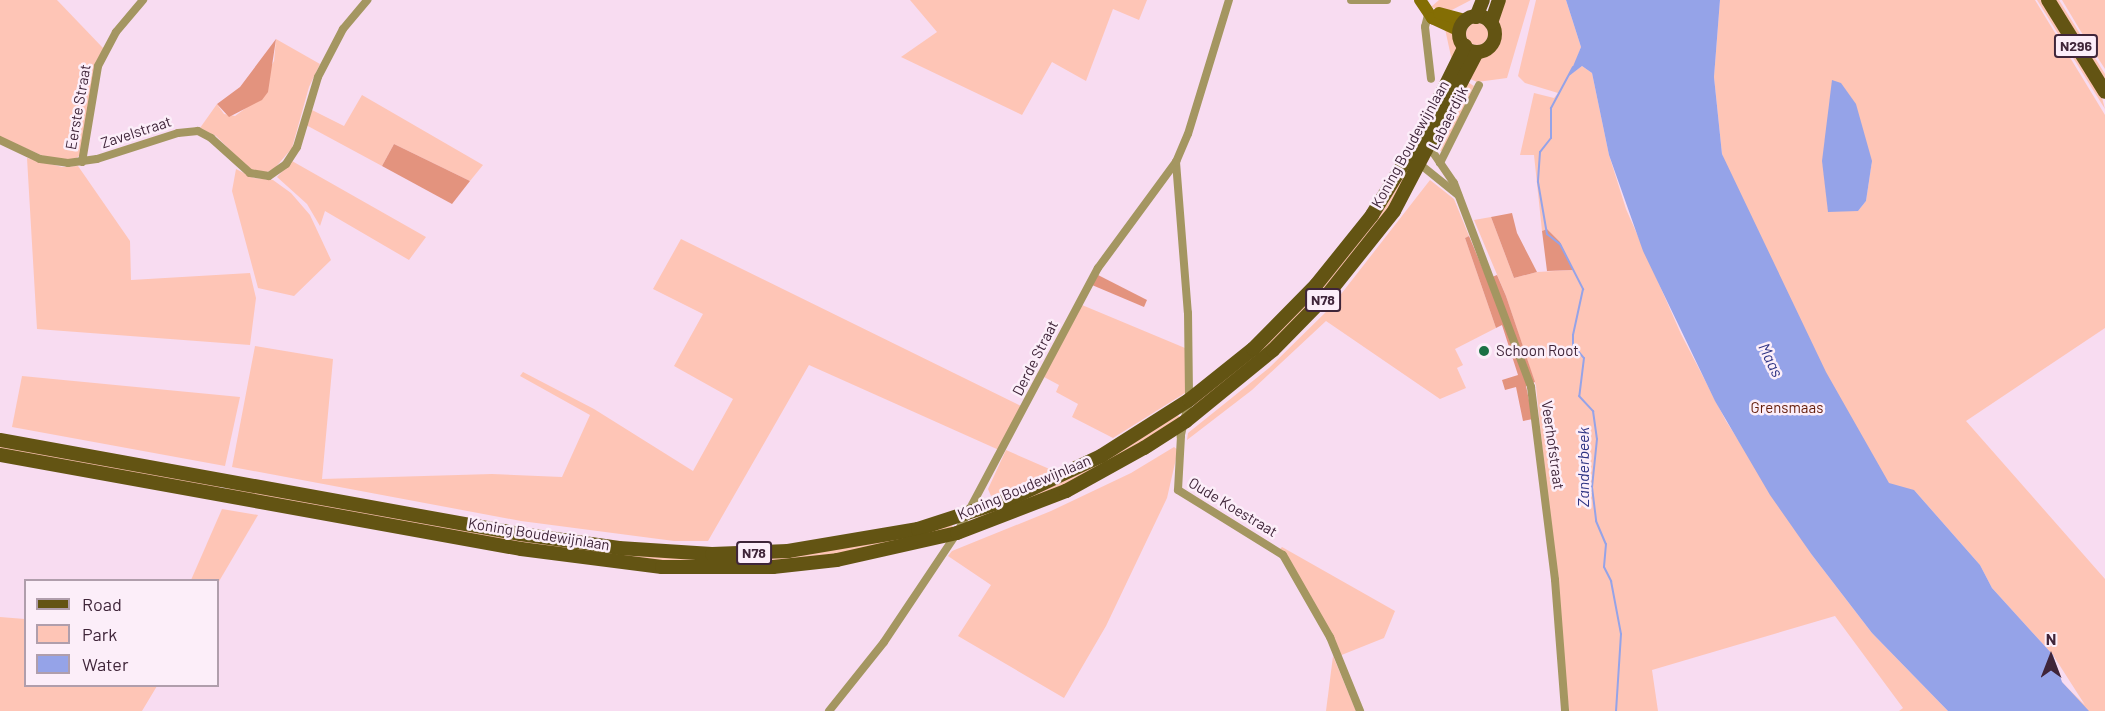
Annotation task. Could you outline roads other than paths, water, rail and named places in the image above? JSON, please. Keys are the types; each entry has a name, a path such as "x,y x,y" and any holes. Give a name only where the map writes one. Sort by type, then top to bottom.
{"main road":[{"path":"1471,49 1467,23 1483,0"},
{"name":"N78","path":"1471,49 1493,42 1491,23 1499,0"},
{"name":"N296","path":"2048,0 2105,92"},
{"path":"1467,23 1491,23"},
{"name":"Koning Boudewijnlaan","path":"0,455 521,549 662,567 774,567 837,560 957,534 1066,491 1186,421 1273,350 1328,294 1394,211 1430,148 1471,49"},
{"name":"Koning Boudewijnlaan","path":"0,440 520,534 673,552 750,553 835,545 968,514 1056,479 1101,456 1189,400 1252,349 1316,285 1372,215 1471,49"}],"street":[{"name":"Eerste Straat","path":"82,162 98,66 116,32 144,0"},
{"name":"Zavelstraat","path":"0,140 40,159 82,162 178,133 198,131 211,138 250,174 270,176 286,164 297,147 318,77 343,29 367,0"},
{"name":"Derde Straat","path":"829,711 884,642 957,534 1098,268 1176,162 1229,0"},
{"path":"1351,0 1387,0"},
{"path":"1420,0 1428,11 1467,23"},
{"path":"1428,11 1425,27 1431,79"},
{"name":"Labaerdijk","path":"1440,163 1479,84"},
{"name":"Veerhofstraat","path":"1430,148 1458,195 1534,403 1555,580 1565,711"},
{"path":"1410,153 1419,165 1458,195"},
{"name":"Oude Koestraat","path":"1176,162 1188,313 1189,400 1178,490 1283,555 1325,628 1360,711"},
{"path":"221,495 224,481"}],"water":[{"name":"Maas","path":"1566,0 1720,0 1714,77 1722,154 1826,372 1889,483 1914,490 1980,565 1992,588 2053,655 2062,682 2089,711 1948,711 1872,633 1812,555 1770,495 1715,401 1643,251 1609,155 1592,73 1582,66 1569,76 1581,47"},
{"path":"1832,80 1841,83 1856,104 1872,161 1866,201 1858,211 1828,212 1822,161"}],"waterway":[{"name":"Zanderbeek","path":"1573,67 1551,108 1551,138 1540,152 1538,182 1547,234 1560,244 1583,289 1573,345 1584,358 1579,396 1593,411 1597,439 1592,487 1596,521 1606,544 1604,567 1611,581 1621,634 1616,711"}],"place":[{"name":"Schoon Root","path":"1484,351"}],"park label":[{"name":"Grensmaas","path":"1787,408"}]}
